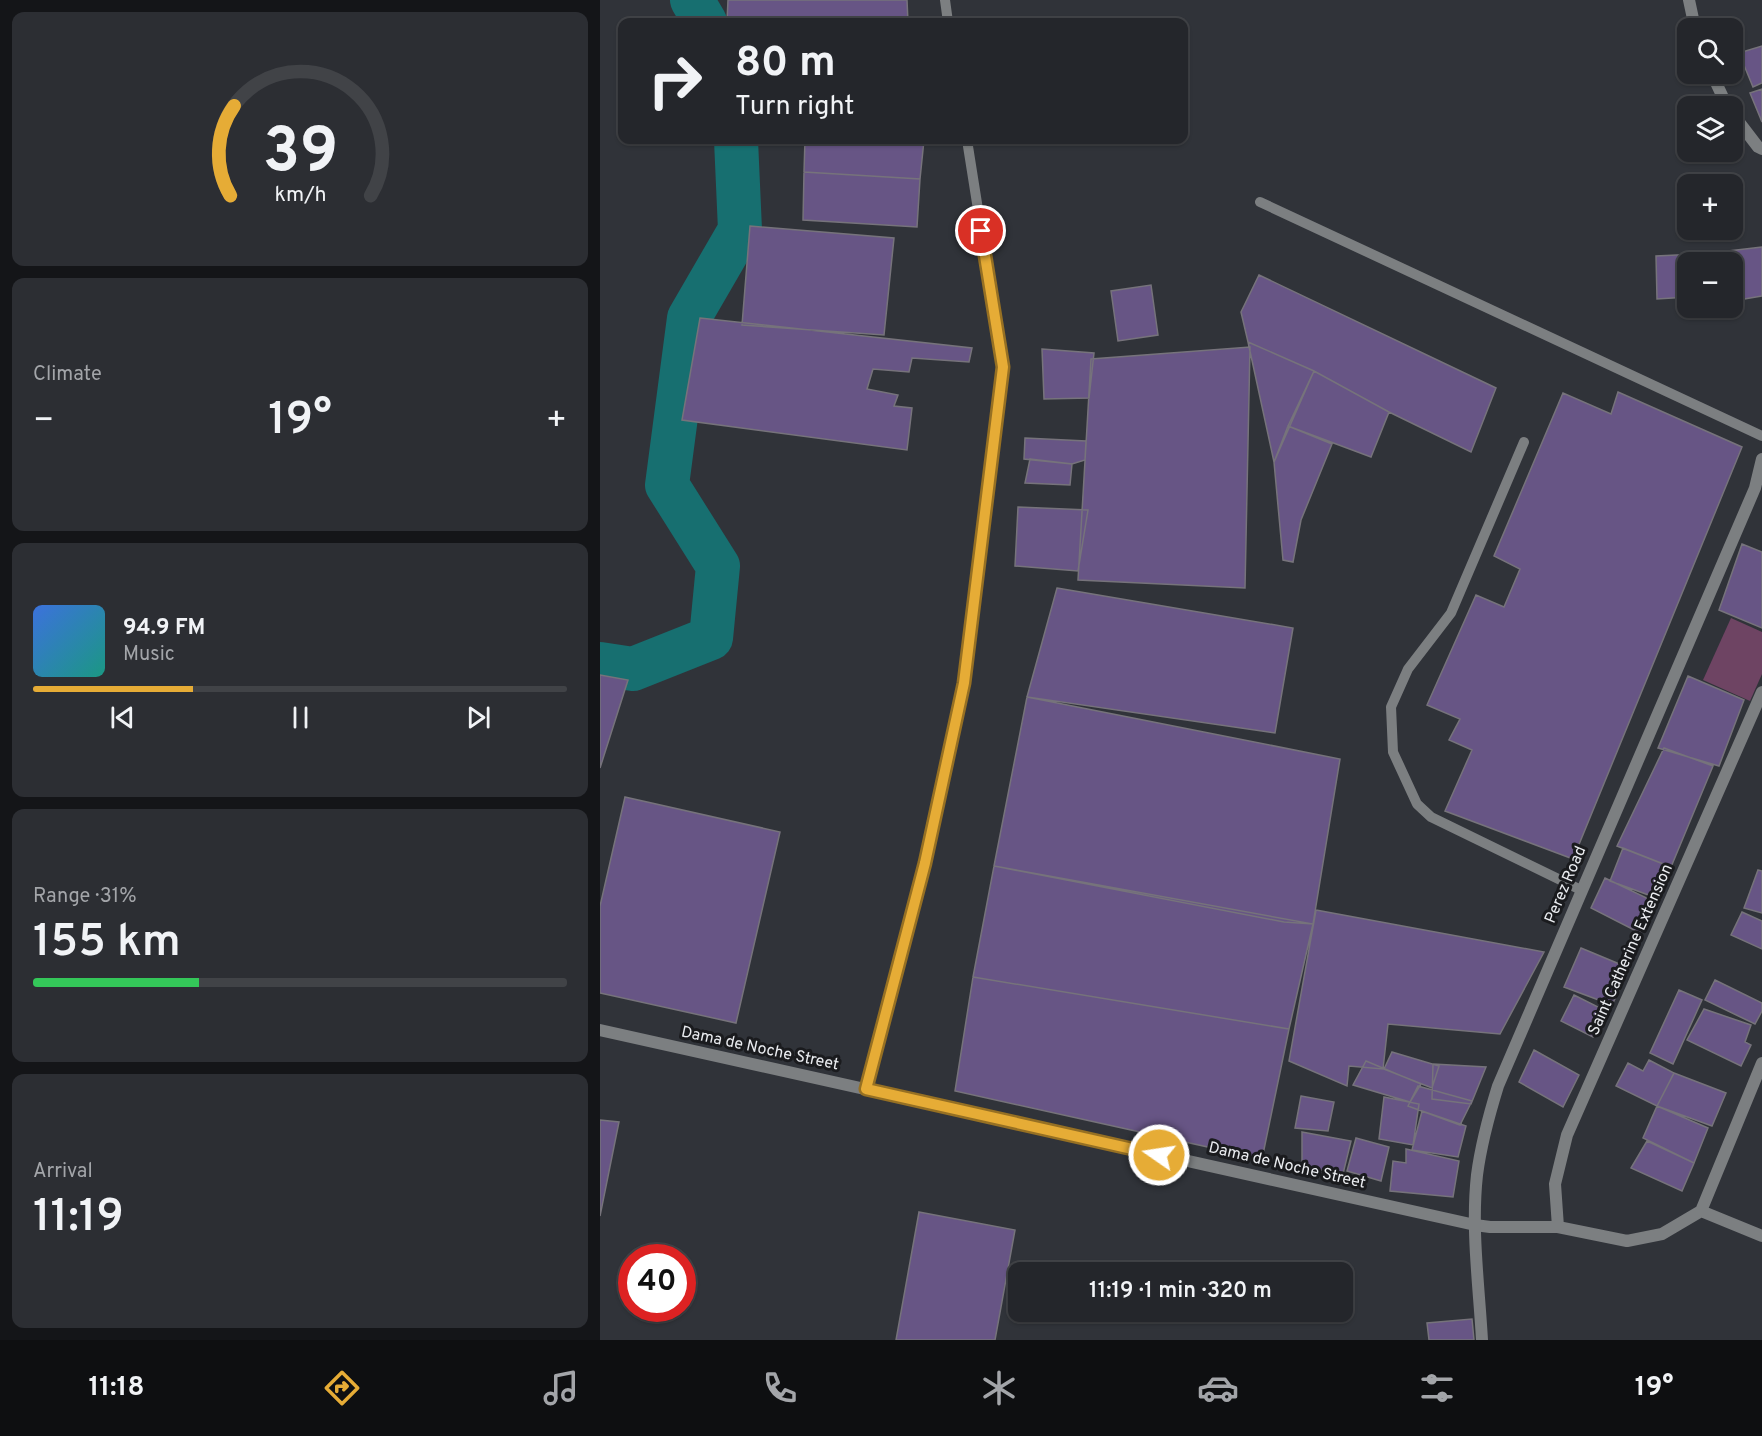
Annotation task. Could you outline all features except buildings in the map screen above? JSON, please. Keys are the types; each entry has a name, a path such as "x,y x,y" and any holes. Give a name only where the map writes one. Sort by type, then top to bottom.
{"street":[{"path":"1689,0 1693,18"},
{"path":"1743,127 1762,149"},
{"name":"Perez Road","path":"1482,1340 1475,1225 1477,1176 1484,1132 1498,1086 1755,488 1762,459"},
{"name":"Saint Catherine Extension","path":"1558,1227 1555,1184 1567,1135 1762,692"},
{"name":"Dama de Noche Street","path":"600,1030 1475,1225 1558,1227 1627,1241 1662,1234 1701,1211"},
{"path":"1762,1063 1759,1077 1701,1211 1762,1236"}],"lane":[{"path":"945,0 947,18"},
{"path":"866,1089 925,863 964,683 1003,367 968,144"},
{"path":"1260,202 1762,436"},
{"path":"1524,442 1450,613 1408,669 1391,706 1393,752 1418,804 1431,817 1581,890"}],"shaded area":[{"path":"1731,618 1762,632 1762,674 1750,701 1703,680"}],"waterway":[{"path":"692,0 703,18"},
{"path":"600,664 633,669 711,638 718,566 667,485 689,318 740,230 736,144"}],"route":[{"path":"981,231 1003,367 964,683 925,863 866,1089 1159,1155"}]}
